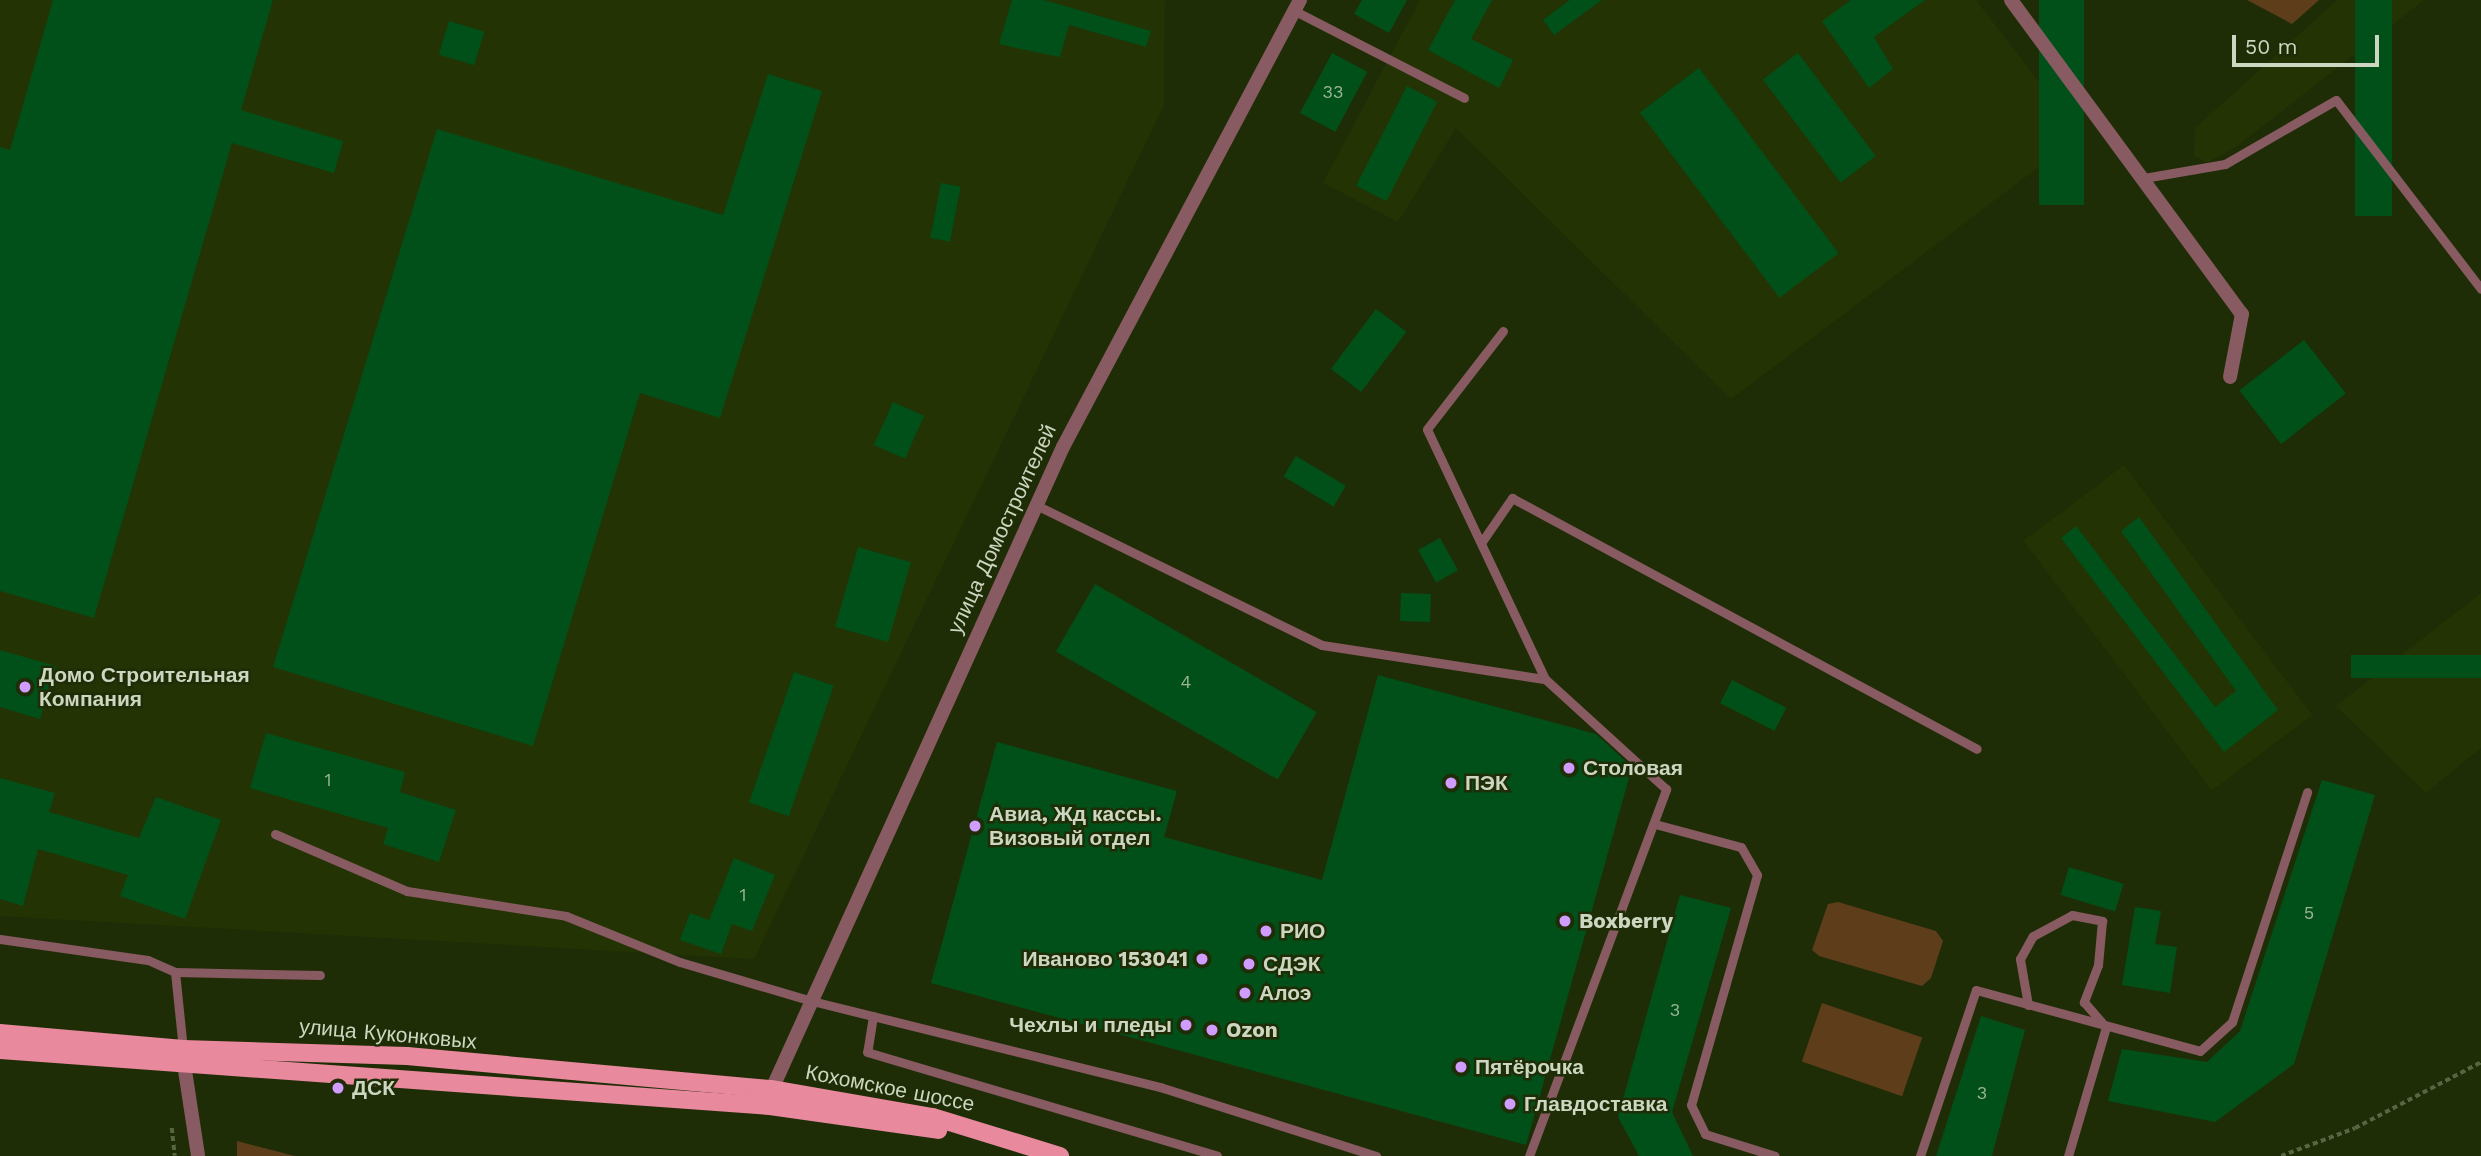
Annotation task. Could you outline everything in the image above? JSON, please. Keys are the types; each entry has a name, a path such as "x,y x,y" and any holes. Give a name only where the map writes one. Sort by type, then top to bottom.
{"main road":[{"name":"улица Куконковых","path":"0,1033 184,1056 771,1097"},
{"name":"улица Куконковых","path":"0,1050 184,1056 407,1056 771,1097"},
{"name":"Кохомское шоссе","path":"771,1097 933,1129 1023,1156"},
{"name":"Кохомское шоссе","path":"771,1097 933,1117 1060,1156"}],"street":[{"path":"2011,0 2242,314 2230,377"},
{"name":"улица Домостроителей","path":"771,1097 808,1000 1036,505 1297,5"},
{"path":"184,1056 198,1156"}],"lane":[{"path":"1297,5 1464,99"},
{"path":"2144,178 2225,164 2336,100 2481,289"},
{"path":"1503,331 1427,429 1545,679 1666,789 1529,1156"},
{"path":"1481,543 1512,498 1977,749"},
{"path":"1036,505 1322,645 1545,679"},
{"path":"1920,1156 1976,990 2200,1051 2232,1022 2307,792"},
{"path":"1655,824 1741,847 1757,875 1691,1105 1705,1134 1775,1156"},
{"path":"275,834 407,891 566,916 680,962 808,1000 1160,1087 1376,1156"},
{"path":"2028,1005 2020,959 2033,936 2072,915 2102,921 2098,965 2084,1002 2106,1027"},
{"path":"0,939 148,960 175,972 320,975"},
{"path":"175,972 184,1056"},
{"path":"873,1016 867,1052 1032,1096 1217,1156"},
{"path":"2068,1156 2106,1027"}],"path":[{"path":"2281,1156 2355,1128 2481,1062"},
{"path":"173,1128 175,1156"}],"shaded area":[{"path":"0,0 1165,0 1164,105 754,959 0,916"},
{"path":"1420,0 1976,0 2080,136 1731,399 1456,128 1398,222 1323,183"},
{"path":"2247,0 2319,0 2292,24"},
{"path":"2337,0 2424,0 2240,144 2207,163 2194,156 2195,128"},
{"path":"2124,465 2312,715 2212,791 2023,541"},
{"path":"2481,593 2481,748 2426,793 2336,706"},
{"path":"1838,902 1936,931 1943,941 1931,978 1922,986 1819,956 1812,950 1828,904"},
{"path":"1822,1003 1922,1038 1902,1096 1802,1062"},
{"path":"237,1141 295,1156 237,1156"}],"building":[{"path":"53,0 273,0 241,110 343,141 334,173 232,143 94,618 0,591 0,147 10,150"},
{"path":"1012,0 1044,0 1151,31 1146,47 1069,25 1060,57 1016,48 999,44"},
{"path":"1362,0 1407,0 1389,33 1354,14"},
{"path":"1455,0 1492,0 1471,39 1513,60 1499,88 1428,50"},
{"path":"1570,0 1602,0 1554,35 1543,20"},
{"path":"1851,0 1925,0 1874,37 1893,69 1869,88 1822,21"},
{"path":"2039,0 2084,0 2084,205 2039,205"},
{"path":"2355,0 2392,0 2392,216 2355,216"},
{"path":"449,21 484,32 474,65 439,54"},
{"path":"1332,53 1367,72 1335,132 1300,113"},
{"path":"1798,53 1876,156 1840,183 1763,79"},
{"path":"1699,68 1839,253 1780,298 1640,113"},
{"path":"768,74 822,91 720,418 640,393 533,746 273,667 437,129 723,215"},
{"path":"1407,86 1437,101 1386,201 1356,186"},
{"path":"941,183 961,187 950,242 930,238"},
{"path":"1376,309 1406,332 1361,392 1331,369"},
{"path":"2304,340 2346,394 2281,444 2239,390"},
{"path":"893,402 924,416 905,459 874,445"},
{"path":"1296,456 1346,486 1333,506 1284,477"},
{"path":"2139,517 2278,710 2224,752 2061,538 2076,526 2215,707 2236,691 2121,531"},
{"path":"1440,538 1458,570 1436,582 1418,550"},
{"path":"858,547 911,562 888,642 835,627"},
{"path":"1095,584 1317,712 1278,780 1056,652"},
{"path":"1401,593 1431,594 1430,622 1400,621"},
{"name":"Домо Строительная Компания","path":"0,650 56,666 40,719 0,707"},
{"path":"2351,655 2481,655 2481,678 2351,678"},
{"path":"794,672 834,686 789,816 749,802"},
{"name":"РИО","path":"1378,675 1596,734 1632,767 1526,1145 931,983 997,742 1177,791 1164,837 1322,880"},
{"path":"1732,680 1786,708 1775,731 1720,703"},
{"path":"266,733 405,772 400,792 456,810 439,862 383,844 388,828 250,788"},
{"path":"0,778 55,793 49,812 139,838 156,797 221,820 185,919 120,896 128,875 38,849 23,906 0,899"},
{"path":"2322,780 2375,795 2294,1064 2215,1122 2108,1101 2122,1049 2207,1062 2240,1031"},
{"path":"734,858 775,875 752,931 732,924 721,954 680,940 690,913 709,920"},
{"path":"2069,867 2124,884 2115,911 2061,895"},
{"path":"1680,895 1731,908 1672,1112 1693,1156 1639,1156 1618,1117"},
{"path":"2135,907 2161,911 2155,944 2177,947 2170,993 2122,985"},
{"path":"1981,1016 2025,1030 1992,1156 1936,1156"}],"place":[{"name":"Домо Строительная Компания","path":"25,687"},
{"name":"Столовая","path":"1569,768"},
{"name":"ПЭК","path":"1451,783"},
{"name":"Авиа, Жд кассы. Визовый отдел","path":"975,826"},
{"name":"Boxberry","path":"1565,921"},
{"name":"РИО","path":"1266,931"},
{"name":"Иваново 153041","path":"1202,959"},
{"name":"СДЭК","path":"1249,964"},
{"name":"Алоэ","path":"1245,993"},
{"name":"Чехлы и пледы","path":"1186,1025"},
{"name":"Ozon","path":"1212,1030"},
{"name":"Пятёрочка","path":"1461,1067"},
{"name":"ДСК","path":"338,1088"},
{"name":"Главдоставка","path":"1510,1104"}]}
